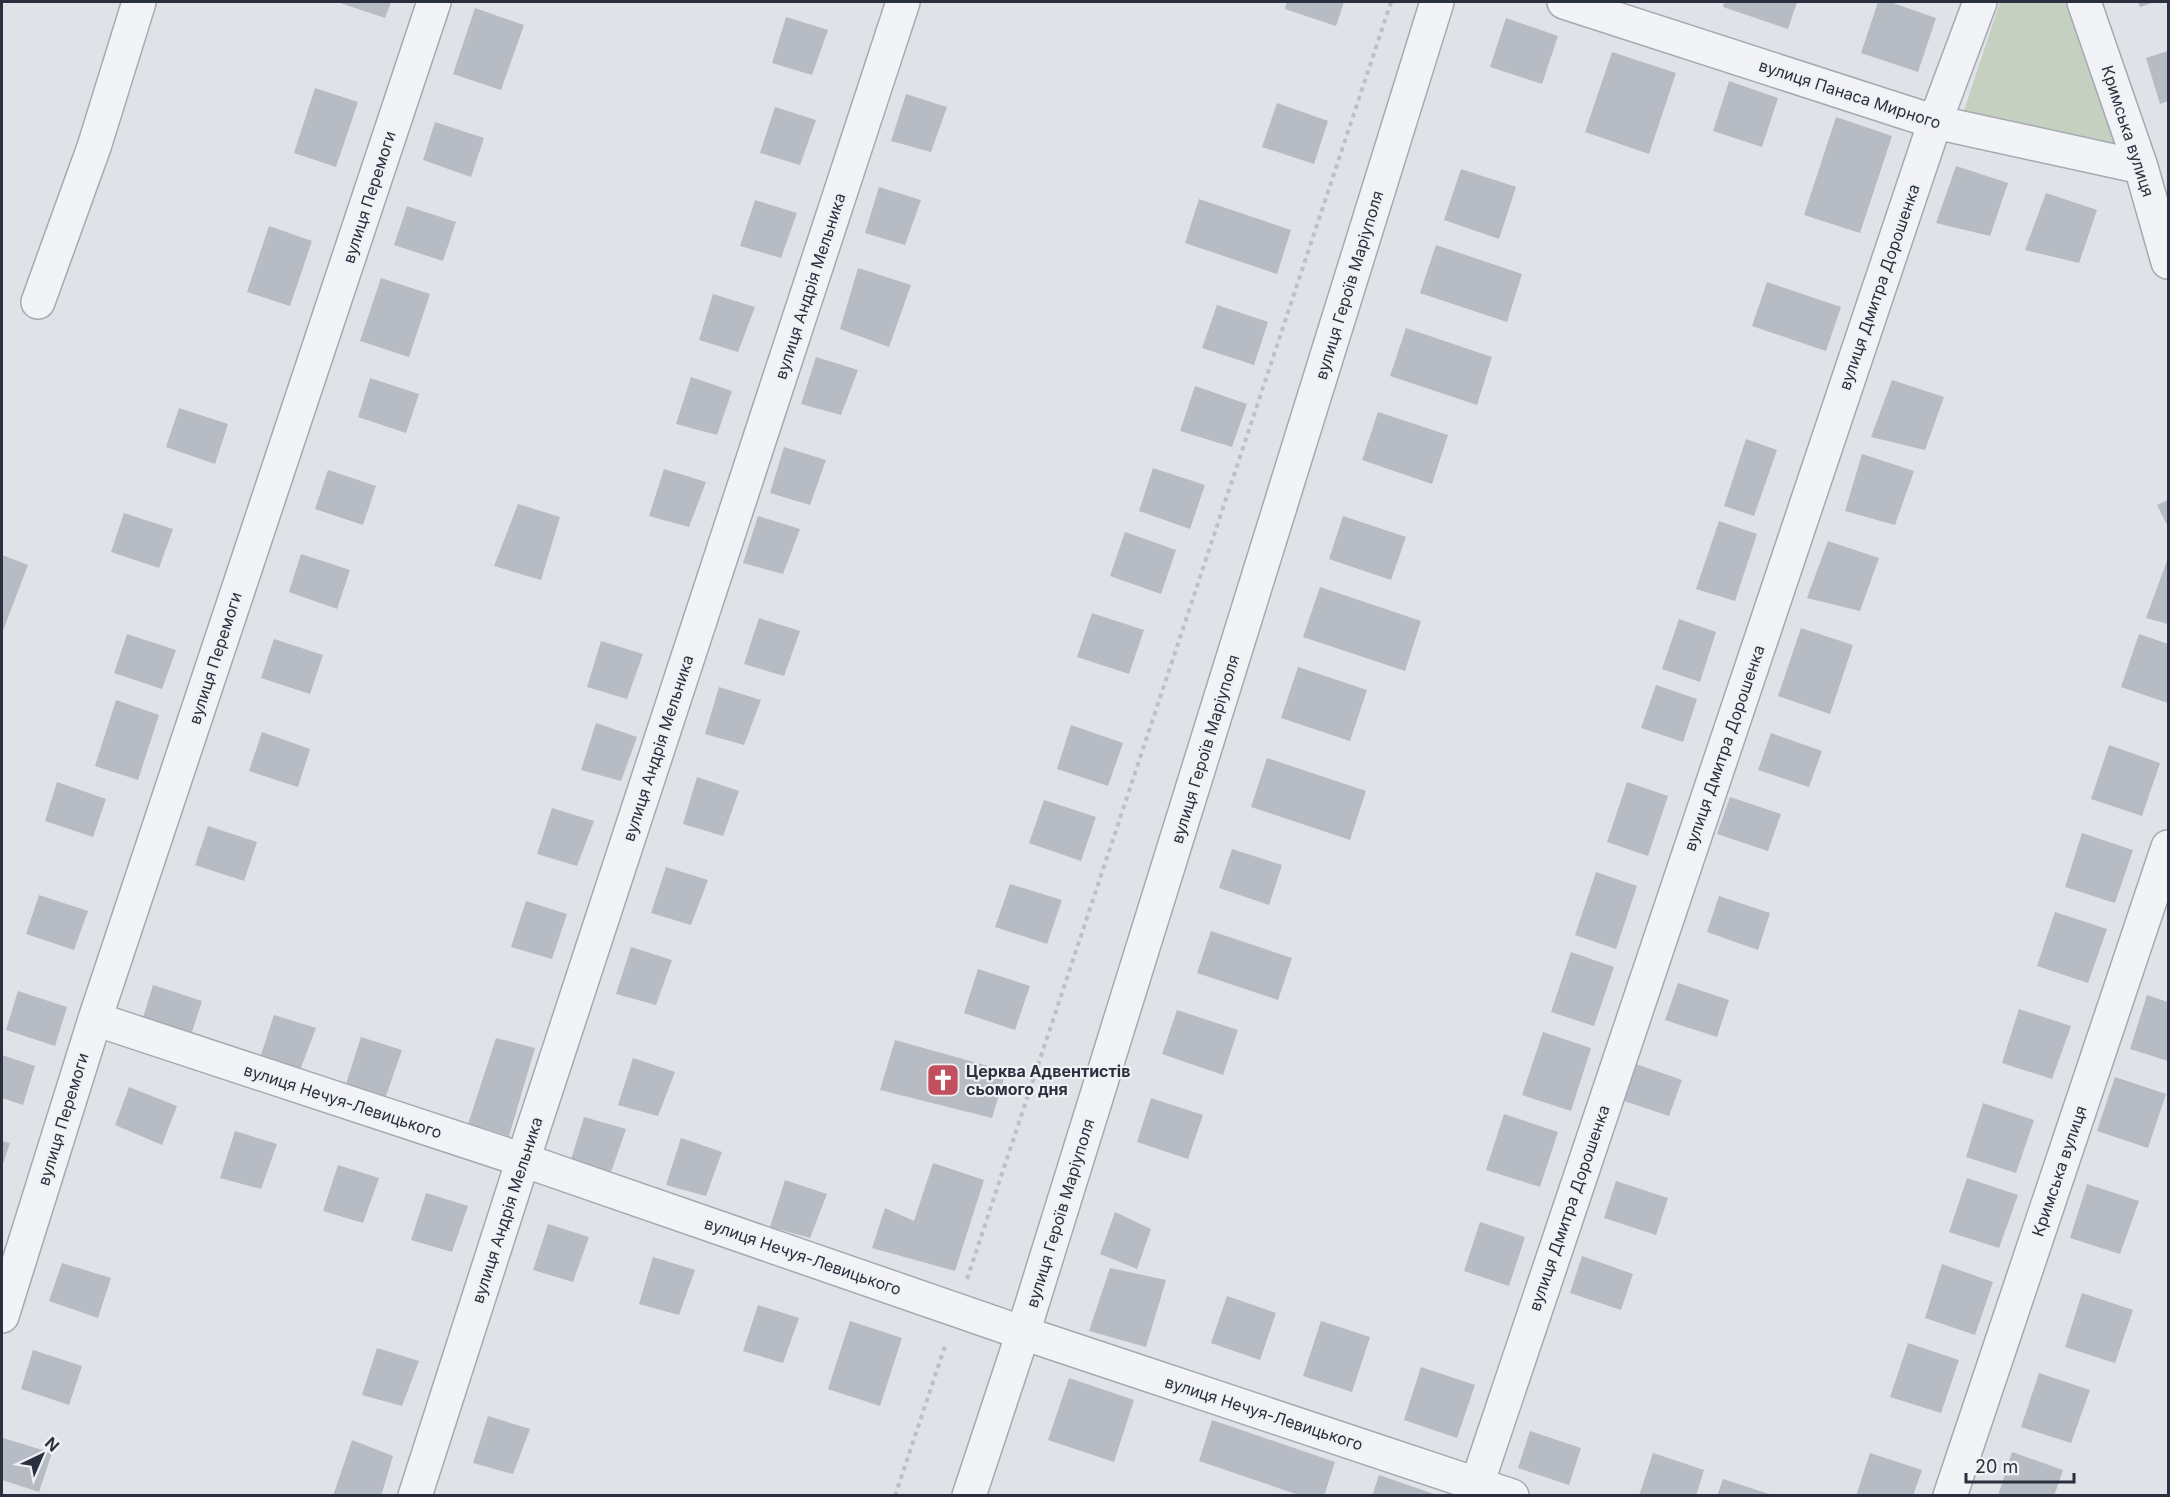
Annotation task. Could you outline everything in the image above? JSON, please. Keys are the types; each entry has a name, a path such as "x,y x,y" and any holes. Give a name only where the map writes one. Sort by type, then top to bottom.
{"street":[{"path":"38,302 94,147 139,2"},
{"name":"вулиця Перемоги","path":"2,1316 95,1019 434,2"},
{"name":"вулиця Андрія Мельника","path":"415,1496 903,2"},
{"name":"вулиця Героїв Маріуполя","path":"969,1496 1023,1333 1437,2"},
{"name":"вулиця Панаса Мирного","path":"1564,2 1935,123 2141,167"},
{"name":"вулиця Дмитра Дорошенка","path":"1475,1490 1935,123 1980,2"},
{"name":"Кримська вулиця","path":"2084,2 2141,167 2169,262"},
{"name":"Кримська вулиця","path":"1950,1496 2169,847"},
{"name":"вулиця Нечуя-Левицького","path":"95,1019 523,1160 1475,1490 1512,1496"}],"path":[{"path":"895,1496 1391,2"}],"green space":[{"path":"2000,2 2074,2 2120,146 1954,141"}],"building":[{"path":"337,2 391,2 385,18"},
{"path":"1287,2 1344,2 1336,26 1285,9"},
{"path":"1724,2 1797,2 1788,29 1723,7"},
{"path":"1878,2 1890,2 1936,18 1918,72 1861,53"},
{"path":"2138,2 2155,2 2140,7"},
{"path":"475,8 524,25 501,90 453,74"},
{"path":"786,17 828,30 812,75 772,63"},
{"path":"1506,18 1558,36 1542,84 1490,67"},
{"path":"2168,51 2168,101 2160,104 2146,58"},
{"path":"1612,52 1676,73 1649,154 1585,132"},
{"path":"1729,81 1778,98 1762,147 1713,131"},
{"path":"315,88 358,102 336,167 294,153"},
{"path":"906,94 947,107 931,152 891,141"},
{"path":"1277,103 1328,121 1314,164 1262,147"},
{"path":"775,107 816,120 800,165 760,153"},
{"path":"1836,117 1892,136 1860,233 1804,215"},
{"path":"435,122 484,138 471,177 423,160"},
{"path":"1956,166 2008,183 1990,236 1936,223"},
{"path":"1461,169 1516,187 1499,239 1444,220"},
{"path":"879,187 921,200 905,245 865,233"},
{"path":"2046,193 2097,210 2079,263 2025,250"},
{"path":"1199,199 1291,230 1277,274 1185,243"},
{"path":"755,200 797,213 781,258 740,246"},
{"path":"407,206 456,222 443,261 394,245"},
{"path":"269,226 312,241 290,306 247,292"},
{"path":"1436,245 1522,274 1507,322 1420,293"},
{"path":"858,268 911,285 889,347 840,329"},
{"path":"381,278 430,294 409,357 360,341"},
{"path":"1767,282 1841,307 1826,351 1752,326"},
{"path":"713,294 755,307 738,352 699,340"},
{"path":"1217,305 1268,322 1254,365 1202,348"},
{"path":"1406,328 1492,357 1477,405 1390,376"},
{"path":"816,357 858,370 841,415 801,404"},
{"path":"691,377 732,391 717,435 676,424"},
{"path":"370,378 419,394 406,433 358,417"},
{"path":"1892,380 1944,397 1925,450 1871,437"},
{"path":"1195,386 1247,404 1232,447 1180,431"},
{"path":"179,408 228,424 215,464 166,447"},
{"path":"1378,412 1448,435 1432,484 1362,460"},
{"path":"1746,439 1777,450 1754,516 1724,506"},
{"path":"784,447 826,460 810,505 770,493"},
{"path":"1862,454 1914,471 1895,525 1845,511"},
{"path":"1153,468 1205,485 1190,529 1139,511"},
{"path":"664,469 706,482 689,527 649,516"},
{"path":"328,470 376,486 363,525 315,509"},
{"path":"2168,500 2168,527 2157,505"},
{"path":"518,504 560,517 541,580 494,566"},
{"path":"124,513 173,529 159,568 111,552"},
{"path":"758,516 800,529 783,574 743,563"},
{"path":"1343,516 1406,537 1391,580 1329,559"},
{"path":"1719,521 1757,534 1735,601 1696,589"},
{"path":"1125,532 1176,550 1161,594 1110,576"},
{"path":"1828,541 1879,558 1860,611 1807,598"},
{"path":"301,554 350,570 337,609 289,592"},
{"path":"2,555 28,565 2,633"},
{"path":"2168,558 2168,624 2146,618"},
{"path":"1320,587 1421,621 1405,671 1303,637"},
{"path":"1092,613 1144,630 1129,674 1077,657"},
{"path":"759,618 800,631 784,676 744,664"},
{"path":"1679,619 1716,632 1700,682 1662,669"},
{"path":"1801,628 1853,645 1830,714 1778,696"},
{"path":"127,634 176,650 162,689 114,673"},
{"path":"2139,634 2168,644 2168,703 2121,687"},
{"path":"274,639 323,655 310,694 261,678"},
{"path":"601,641 643,654 627,699 587,687"},
{"path":"1298,667 1367,690 1350,741 1281,718"},
{"path":"1656,685 1697,699 1683,742 1641,728"},
{"path":"719,687 761,700 744,745 705,734"},
{"path":"116,700 159,715 138,780 95,766"},
{"path":"596,723 637,737 621,781 581,770"},
{"path":"1071,725 1123,743 1108,786 1057,769"},
{"path":"262,732 310,749 298,787 249,771"},
{"path":"1771,733 1822,751 1809,787 1758,770"},
{"path":"2109,745 2160,763 2142,816 2091,799"},
{"path":"1267,758 1366,791 1350,840 1251,807"},
{"path":"697,777 739,791 723,836 683,824"},
{"path":"57,782 106,799 93,837 45,821"},
{"path":"1627,782 1668,796 1648,856 1607,842"},
{"path":"1730,797 1781,814 1768,851 1717,834"},
{"path":"1044,800 1096,817 1081,861 1029,843"},
{"path":"552,808 594,821 577,866 537,854"},
{"path":"208,826 257,842 244,881 195,865"},
{"path":"2082,833 2133,850 2115,903 2065,887"},
{"path":"1232,849 1282,865 1269,905 1219,888"},
{"path":"666,867 708,880 691,925 651,913"},
{"path":"1596,872 1637,886 1616,949 1575,935"},
{"path":"1010,884 1062,900 1047,944 995,927"},
{"path":"39,895 88,911 74,950 26,934"},
{"path":"1719,896 1770,913 1758,950 1707,932"},
{"path":"526,901 567,914 552,959 511,947"},
{"path":"2055,912 2107,929 2088,983 2037,966"},
{"path":"1211,931 1292,958 1278,1000 1197,973"},
{"path":"631,947 672,960 656,1005 616,994"},
{"path":"1571,952 1614,967 1594,1026 1551,1012"},
{"path":"978,969 1030,986 1015,1030 964,1013"},
{"path":"1678,983 1729,1000 1717,1037 1665,1020"},
{"path":"153,985 202,1001 189,1041 141,1024"},
{"path":"18,991 67,1007 55,1046 6,1030"},
{"path":"2147,995 2168,1002 2168,1061 2130,1049"},
{"path":"2019,1009 2071,1026 2052,1079 2002,1063"},
{"path":"1177,1010 1238,1030 1223,1075 1162,1054"},
{"path":"274,1015 316,1028 299,1073 259,1061"},
{"path":"1543,1032 1591,1048 1571,1111 1522,1095"},
{"path":"361,1037 402,1050 386,1096 346,1084"},
{"path":"496,1038 535,1048 509,1136 468,1124"},
{"name":"Церква Адвентистів сьомого дня","path":"895,1040 1006,1071 992,1118 880,1090"},
{"path":"2,1055 35,1066 23,1105 2,1098"},
{"path":"633,1058 675,1072 658,1116 618,1105"},
{"path":"1630,1062 1682,1080 1669,1116 1618,1099"},
{"path":"2115,1077 2166,1094 2148,1148 2097,1131"},
{"path":"129,1087 177,1106 162,1145 115,1125"},
{"path":"1151,1098 1203,1115 1188,1159 1137,1142"},
{"path":"1983,1103 2034,1120 2016,1173 1966,1157"},
{"path":"1504,1114 1558,1132 1540,1187 1486,1170"},
{"path":"584,1117 626,1129 610,1175 570,1163"},
{"path":"235,1131 277,1144 261,1189 220,1178"},
{"path":"681,1138 722,1152 706,1196 666,1185"},
{"path":"2,1141 10,1143 2,1167"},
{"path":"933,1163 984,1180 955,1271 872,1248 885,1208 914,1221"},
{"path":"338,1165 379,1178 363,1223 323,1211"},
{"path":"1967,1178 2018,1195 1999,1248 1949,1232"},
{"path":"785,1180 827,1194 810,1238 770,1227"},
{"path":"1616,1181 1668,1198 1656,1235 1604,1218"},
{"path":"2087,1184 2139,1201 2120,1254 2070,1238"},
{"path":"426,1193 468,1206 452,1252 411,1240"},
{"path":"1115,1212 1151,1229 1137,1269 1100,1254"},
{"path":"1480,1222 1525,1237 1509,1286 1464,1271"},
{"path":"548,1224 589,1237 573,1282 533,1270"},
{"path":"1582,1256 1633,1274 1621,1310 1570,1293"},
{"path":"653,1257 695,1270 679,1315 639,1304"},
{"path":"62,1263 111,1278 98,1318 49,1301"},
{"path":"1942,1264 1993,1282 1975,1335 1925,1318"},
{"path":"1110,1268 1166,1280 1146,1347 1089,1331"},
{"path":"2082,1293 2133,1310 2115,1363 2065,1347"},
{"path":"1227,1296 1276,1313 1260,1360 1211,1343"},
{"path":"758,1305 799,1318 783,1363 743,1351"},
{"path":"850,1321 902,1338 880,1406 828,1389"},
{"path":"1321,1321 1370,1337 1352,1392 1303,1376"},
{"path":"1908,1343 1959,1360 1941,1413 1890,1397"},
{"path":"377,1348 419,1361 402,1406 362,1395"},
{"path":"33,1350 82,1366 69,1405 21,1389"},
{"path":"1421,1367 1475,1385 1457,1438 1404,1420"},
{"path":"2039,1373 2090,1390 2071,1443 2021,1427"},
{"path":"1069,1378 1134,1400 1114,1462 1048,1440"},
{"path":"488,1416 530,1429 513,1474 473,1463"},
{"path":"1212,1420 1335,1462 1324,1496 1302,1496 1199,1461"},
{"path":"1530,1431 1581,1448 1569,1485 1518,1468"},
{"path":"3,1438 52,1453 39,1492 2,1480"},
{"path":"352,1440 393,1456 381,1496 333,1496"},
{"path":"2012,1452 2063,1470 2054,1496 1998,1496"},
{"path":"1653,1453 1704,1470 1696,1496 1639,1496"},
{"path":"1870,1453 1922,1470 1913,1496 1856,1496"},
{"path":"1379,1475 1437,1495 1437,1496 1372,1496"},
{"path":"1723,1479 1772,1495 1772,1496 1717,1496"}],"place":[{"name":"Церква Адвентистів сьомого дня","path":"943,1080"}]}
